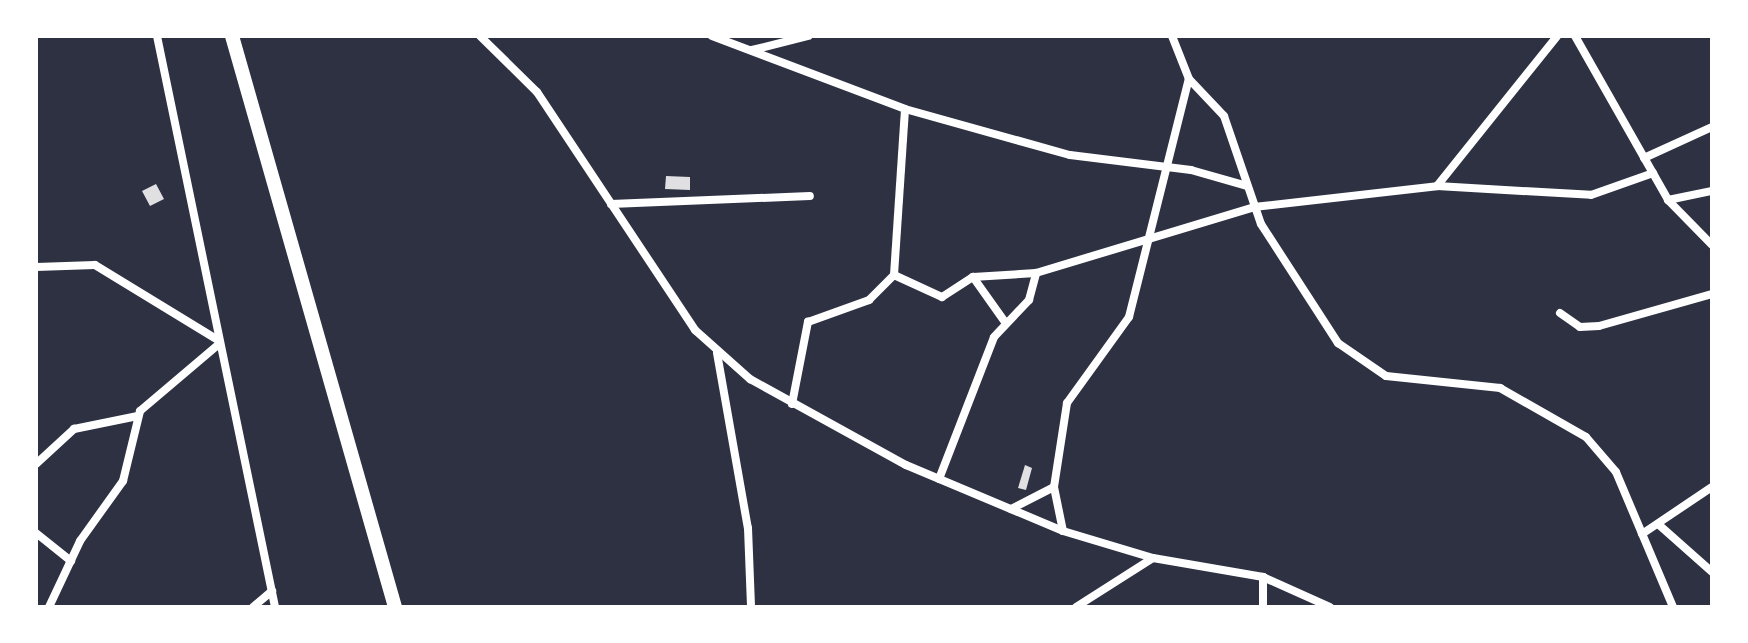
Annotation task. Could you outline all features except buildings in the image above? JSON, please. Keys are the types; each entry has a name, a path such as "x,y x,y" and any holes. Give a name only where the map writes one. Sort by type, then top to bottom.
{"highway":[{"path":"232,36 395,607"}],"street":[{"path":"157,36 275,607"},
{"path":"480,36 537,92 611,204 716,352 792,404 939,479 1063,531 1153,558 1263,577 1330,607"},
{"path":"712,36 905,109 1070,155 1163,167 1247,186"},
{"path":"751,50 785,39 808,36"},
{"path":"1172,36 1189,79 1224,116 1254,207 1294,283 1338,343 1386,376 1468,381 1546,409 1586,437 1616,472 1673,607"},
{"path":"1437,186 1557,36"},
{"path":"1575,36 1668,200 1712,245"},
{"path":"1063,531 1054,487 1067,403 1129,317 1152,233 1163,167 1189,79"},
{"path":"792,404 808,322 869,300 894,275 905,109"},
{"path":"1644,158 1712,127"},
{"path":"894,275 942,297 973,277 1036,273 1152,233 1254,207 1437,186 1591,195 1653,173"},
{"path":"1668,200 1712,191"},
{"path":"611,204 810,196"},
{"path":"36,267 95,265 218,342"},
{"path":"939,479 1005,322 1029,300 1036,273"},
{"path":"973,277 1005,322"},
{"path":"1560,313 1580,327 1599,326 1712,294"},
{"path":"36,464 74,429 138,416 218,342"},
{"path":"716,352 748,528 751,607"},
{"path":"49,607 71,561 123,481 138,416"},
{"path":"1010,509 1054,487"},
{"path":"1642,534 1712,487"},
{"path":"1658,524 1712,572"},
{"path":"36,533 71,561"},
{"path":"1076,607 1153,558"},
{"path":"1263,577 1263,607"},
{"path":"253,607 272,591"}]}
